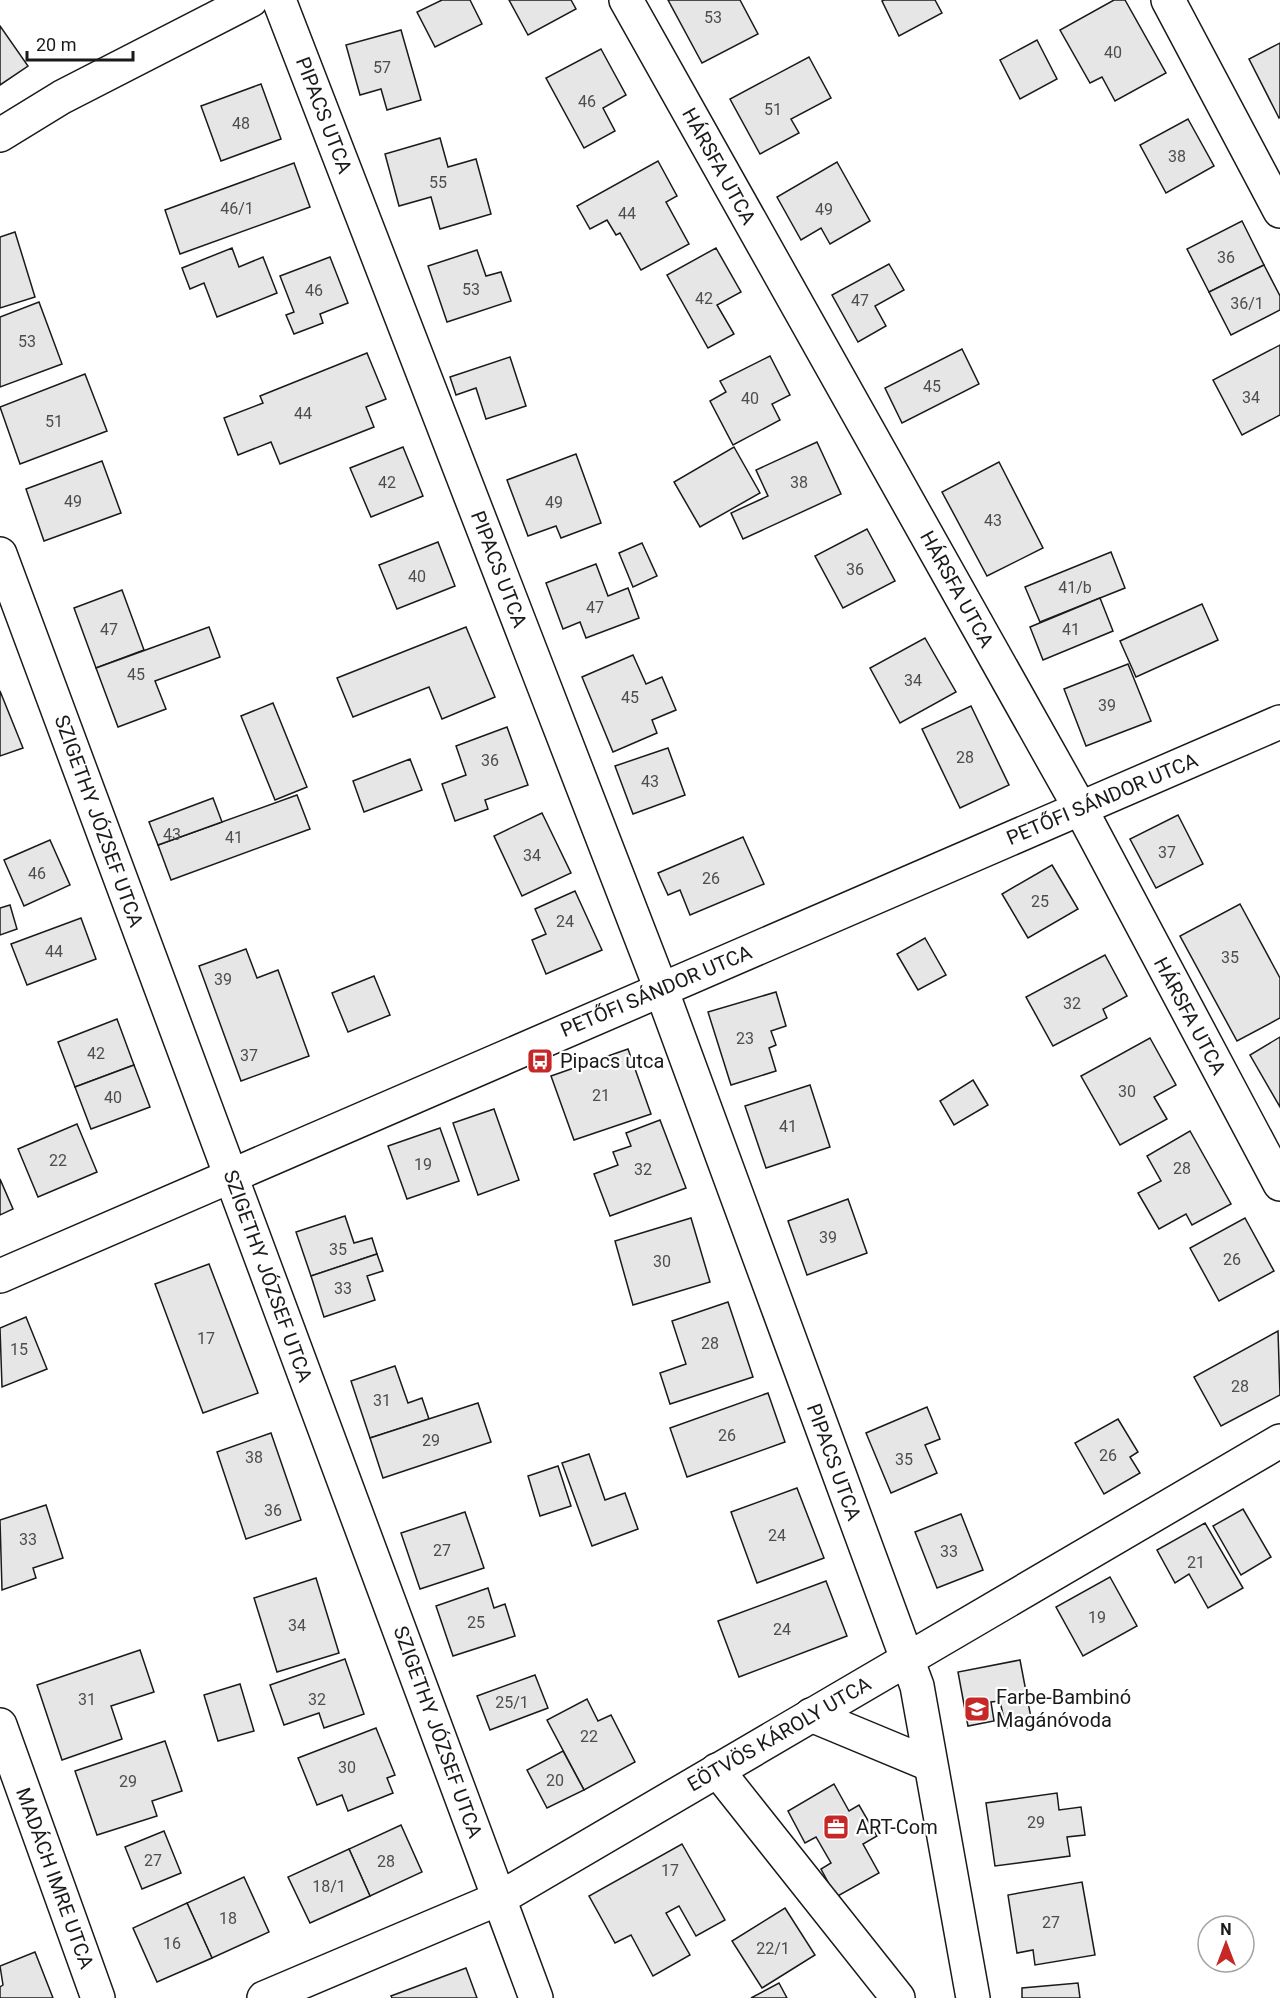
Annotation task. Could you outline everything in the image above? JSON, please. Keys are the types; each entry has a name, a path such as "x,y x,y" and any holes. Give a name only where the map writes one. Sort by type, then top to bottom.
{"street":[{"path":"0,135 62,97 251,0"},
{"name":"PIPACS UTCA","path":"279,0 661,989 916,1686 973,1998"},
{"name":"HÁRSFA UTCA","path":"626,0 1080,808 1280,1184"},
{"path":"1168,0 1280,211"},
{"name":"SZIGETHY JÓZSEF UTCA","path":"0,554 536,1998"},
{"name":"PETŐFI SÁNDOR UTCA","path":"0,1276 230,1174 1280,722"},
{"name":"EÖTVÖS KÁROLY UTCA","path":"264,1998 500,1898 1280,1441"},
{"path":"811,1715 929,1764"},
{"name":"MADÁCH IMRE UTCA","path":"0,1725 98,1998"},
{"path":"717,1770 898,1998"}],"building":[{"path":"442,0 470,0 482,24 435,47 417,12"},
{"path":"509,0 571,0 576,9 528,35"},
{"path":"668,0 740,0 758,34 702,63"},
{"path":"935,0 942,13 899,36 882,1"},
{"path":"1114,0 1125,0 1166,73 1115,101 1102,77 1090,83 1060,30"},
{"path":"0,26 28,66 0,85"},
{"path":"401,30 421,100 387,110 381,89 360,95 346,45"},
{"path":"1037,40 1057,79 1020,99 1000,60"},
{"path":"1280,43 1280,117 1279,118 1249,59"},
{"path":"601,49 626,95 603,108 615,131 584,148 546,78"},
{"path":"809,57 831,98 791,119 799,133 760,154 730,99"},
{"path":"261,84 281,139 221,161 201,106"},
{"path":"1188,119 1214,166 1166,193 1140,145"},
{"path":"440,138 448,167 476,159 491,214 440,229 431,197 399,206 385,154"},
{"path":"658,161 677,196 666,202 689,244 641,270 620,233 616,235 607,220 590,229 577,206"},
{"path":"837,162 870,221 830,244 821,228 801,240 777,197"},
{"path":"294,163 310,207 180,254 165,210"},
{"path":"1242,221 1264,265 1209,292 1187,249"},
{"path":"15,232 35,297 0,308 0,237"},
{"path":"232,248 239,267 263,257 277,293 217,317 204,283 190,289 182,268"},
{"path":"716,248 741,292 717,305 734,334 708,348 667,275"},
{"path":"477,250 486,276 501,272 511,301 447,322 428,266"},
{"path":"330,257 348,303 320,314 323,323 294,334 286,315 294,312 280,276"},
{"path":"889,264 904,290 875,306 886,326 858,342 832,295"},
{"path":"1264,265 1280,296 1280,310 1231,335 1209,292"},
{"path":"39,302 62,364 0,387 0,317"},
{"path":"1280,345 1280,415 1242,435 1213,380"},
{"path":"962,349 979,384 902,423 885,388"},
{"path":"367,353 386,399 366,407 374,427 280,464 271,442 238,455 224,418 263,403 260,396"},
{"path":"770,356 790,395 772,404 780,420 733,445 710,401 726,392 720,381"},
{"path":"510,357 526,406 486,419 476,388 456,395 450,377"},
{"path":"85,374 107,431 20,464 0,407"},
{"path":"817,442 841,494 743,539 731,513 768,496 756,470"},
{"path":"403,447 423,496 371,517 350,468"},
{"path":"734,447 760,493 700,527 674,482"},
{"path":"576,454 601,523 561,538 556,526 528,536 507,480"},
{"path":"102,461 121,513 44,541 26,489"},
{"path":"999,462 1043,548 987,576 942,492"},
{"path":"867,529 895,581 843,608 815,556"},
{"path":"438,542 455,586 397,609 379,565"},
{"path":"642,543 657,576 633,587 619,553"},
{"path":"1111,552 1125,588 1040,622 1025,587"},
{"path":"596,564 608,596 628,588 639,618 586,638 580,622 563,629 546,583"},
{"path":"122,590 144,650 96,668 74,608"},
{"path":"1100,598 1113,631 1043,660 1030,627"},
{"path":"1202,604 1218,640 1136,677 1120,641"},
{"path":"209,627 220,657 155,681 166,709 118,727 96,668"},
{"path":"466,627 495,697 442,719 429,687 353,717 337,678"},
{"path":"925,638 956,692 900,723 870,668"},
{"path":"633,655 646,684 662,677 676,710 652,720 657,733 613,752 582,677"},
{"path":"1128,664 1151,721 1086,746 1064,689"},
{"path":"0,691 23,748 0,756"},
{"path":"273,703 307,787 275,800 241,716"},
{"path":"971,706 1009,785 960,808 922,729"},
{"path":"507,727 528,785 485,800 488,809 455,821 442,784 466,775 456,746"},
{"path":"668,748 685,795 633,814 615,766"},
{"path":"410,759 422,790 364,812 353,781"},
{"path":"297,795 310,829 171,880 158,845"},
{"path":"213,798 222,822 158,845 149,822"},
{"path":"542,813 571,873 522,896 494,836"},
{"path":"1178,815 1203,864 1156,888 1130,839"},
{"path":"743,837 764,884 690,915 680,890 668,895 658,873"},
{"path":"50,840 70,885 24,906 4,860"},
{"path":"1052,865 1078,909 1028,938 1002,894"},
{"path":"575,891 602,950 546,974 532,940 546,934 535,909"},
{"path":"1240,904 1280,978 1280,1018 1237,1041 1180,936"},
{"path":"10,905 17,929 0,935 0,908"},
{"path":"81,918 96,959 27,985 11,944"},
{"path":"925,938 946,975 918,990 897,954"},
{"path":"246,949 257,978 278,970 309,1056 241,1081 199,966"},
{"path":"1105,955 1127,996 1103,1009 1107,1018 1053,1046 1026,997"},
{"path":"374,976 390,1015 348,1032 332,993"},
{"path":"776,992 786,1026 771,1031 776,1045 769,1048 776,1071 731,1085 708,1012"},
{"path":"117,1019 134,1065 75,1087 58,1042"},
{"path":"1280,1037 1280,1107 1250,1055"},
{"path":"1150,1038 1176,1085 1154,1097 1167,1119 1120,1145 1081,1076"},
{"path":"628,1049 651,1114 574,1140 551,1076"},
{"path":"134,1065 150,1107 91,1129 75,1087"},
{"path":"973,1080 988,1105 954,1125 940,1101"},
{"path":"810,1085 830,1147 766,1168 745,1106"},
{"path":"494,1109 519,1180 478,1195 453,1123"},
{"path":"660,1120 686,1188 610,1216 594,1174 618,1165 613,1152 631,1146 626,1133"},
{"path":"77,1124 97,1172 38,1197 18,1149"},
{"path":"440,1128 459,1181 407,1199 388,1146"},
{"path":"1190,1131 1231,1204 1192,1225 1186,1214 1159,1229 1138,1193 1161,1181 1147,1156"},
{"path":"0,1179 13,1209 0,1215"},
{"path":"848,1199 867,1253 807,1275 788,1221"},
{"path":"345,1216 354,1243 372,1238 377,1254 311,1276 296,1232"},
{"path":"691,1218 710,1282 633,1305 615,1241"},
{"path":"1245,1218 1274,1271 1219,1301 1190,1248"},
{"path":"377,1254 383,1271 367,1276 375,1300 324,1317 311,1276"},
{"path":"209,1264 258,1393 203,1413 155,1284"},
{"path":"728,1302 753,1377 670,1404 660,1373 686,1364 672,1321"},
{"path":"26,1317 47,1369 2,1387 0,1328"},
{"path":"1278,1331 1280,1395 1221,1426 1194,1377"},
{"path":"395,1366 408,1403 422,1398 429,1419 370,1438 351,1381"},
{"path":"768,1393 785,1442 687,1477 670,1428"},
{"path":"478,1403 491,1442 383,1478 370,1438"},
{"path":"927,1407 940,1439 925,1445 937,1473 891,1493 866,1433"},
{"path":"1118,1419 1138,1452 1130,1457 1140,1473 1104,1494 1075,1443"},
{"path":"271,1433 301,1520 246,1539 217,1452"},
{"path":"589,1454 605,1500 625,1493 638,1529 592,1546 562,1463"},
{"path":"558,1466 571,1506 540,1516 528,1476"},
{"path":"797,1488 824,1558 757,1583 731,1512"},
{"path":"46,1505 63,1558 33,1568 36,1578 2,1590 0,1520"},
{"path":"1243,1509 1271,1557 1241,1575 1213,1526"},
{"path":"465,1512 484,1568 420,1589 401,1533"},
{"path":"961,1514 983,1570 937,1588 915,1532"},
{"path":"1205,1523 1243,1588 1208,1608 1189,1574 1175,1583 1157,1550"},
{"path":"1110,1577 1137,1626 1083,1656 1056,1607"},
{"path":"316,1578 339,1653 277,1672 254,1598"},
{"path":"826,1581 847,1636 739,1677 718,1621"},
{"path":"488,1588 494,1608 505,1604 515,1636 453,1656 436,1606"},
{"path":"140,1650 154,1692 111,1706 122,1739 62,1760 37,1685"},
{"path":"345,1659 364,1714 324,1728 319,1713 284,1725 270,1685"},
{"path":"1020,1660 1032,1723 1006,1728 1000,1701 991,1702 994,1721 968,1726 958,1672"},
{"path":"535,1675 548,1708 490,1730 477,1696"},
{"path":"240,1684 254,1731 218,1741 204,1695"},
{"path":"587,1699 598,1721 611,1715 635,1762 584,1790 547,1720"},
{"path":"376,1728 395,1775 387,1778 393,1793 348,1811 342,1795 317,1805 298,1758"},
{"path":"165,1741 182,1791 152,1801 157,1816 97,1835 75,1771"},
{"path":"563,1751 584,1790 547,1808 527,1770"},
{"path":"834,1784 849,1811 859,1805 877,1836 863,1844 879,1873 836,1897 821,1869 831,1863 816,1837 805,1843 788,1811"},
{"path":"1057,1793 1059,1810 1081,1807 1085,1835 1067,1837 1070,1856 995,1866 986,1803"},
{"path":"401,1825 422,1872 370,1896 349,1849"},
{"path":"164,1831 181,1873 142,1889 125,1847"},
{"path":"682,1844 725,1920 696,1936 679,1906 666,1913 690,1955 653,1976 631,1935 615,1943 589,1896"},
{"path":"349,1849 370,1896 310,1923 288,1877"},
{"path":"244,1877 269,1932 212,1958 187,1903"},
{"path":"1082,1882 1095,1955 1035,1965 1033,1950 1017,1953 1008,1895"},
{"path":"187,1903 212,1958 157,1982 133,1928"},
{"path":"785,1908 815,1955 762,1988 732,1941"},
{"path":"35,1952 53,1998 0,1998 0,1987 3,1985 0,1966"},
{"path":"466,1968 477,1998 392,1998 391,1996"},
{"path":"779,1983 787,1998 751,1998"},
{"path":"1078,1983 1080,1998 1022,1998 1022,1988"}],"place":[{"name":"Pipacs utca","path":"540,1061"},
{"name":"Farbe-Bambinó Magánóvoda","path":"977,1709"},
{"name":"ART-Com","path":"836,1827"}]}
